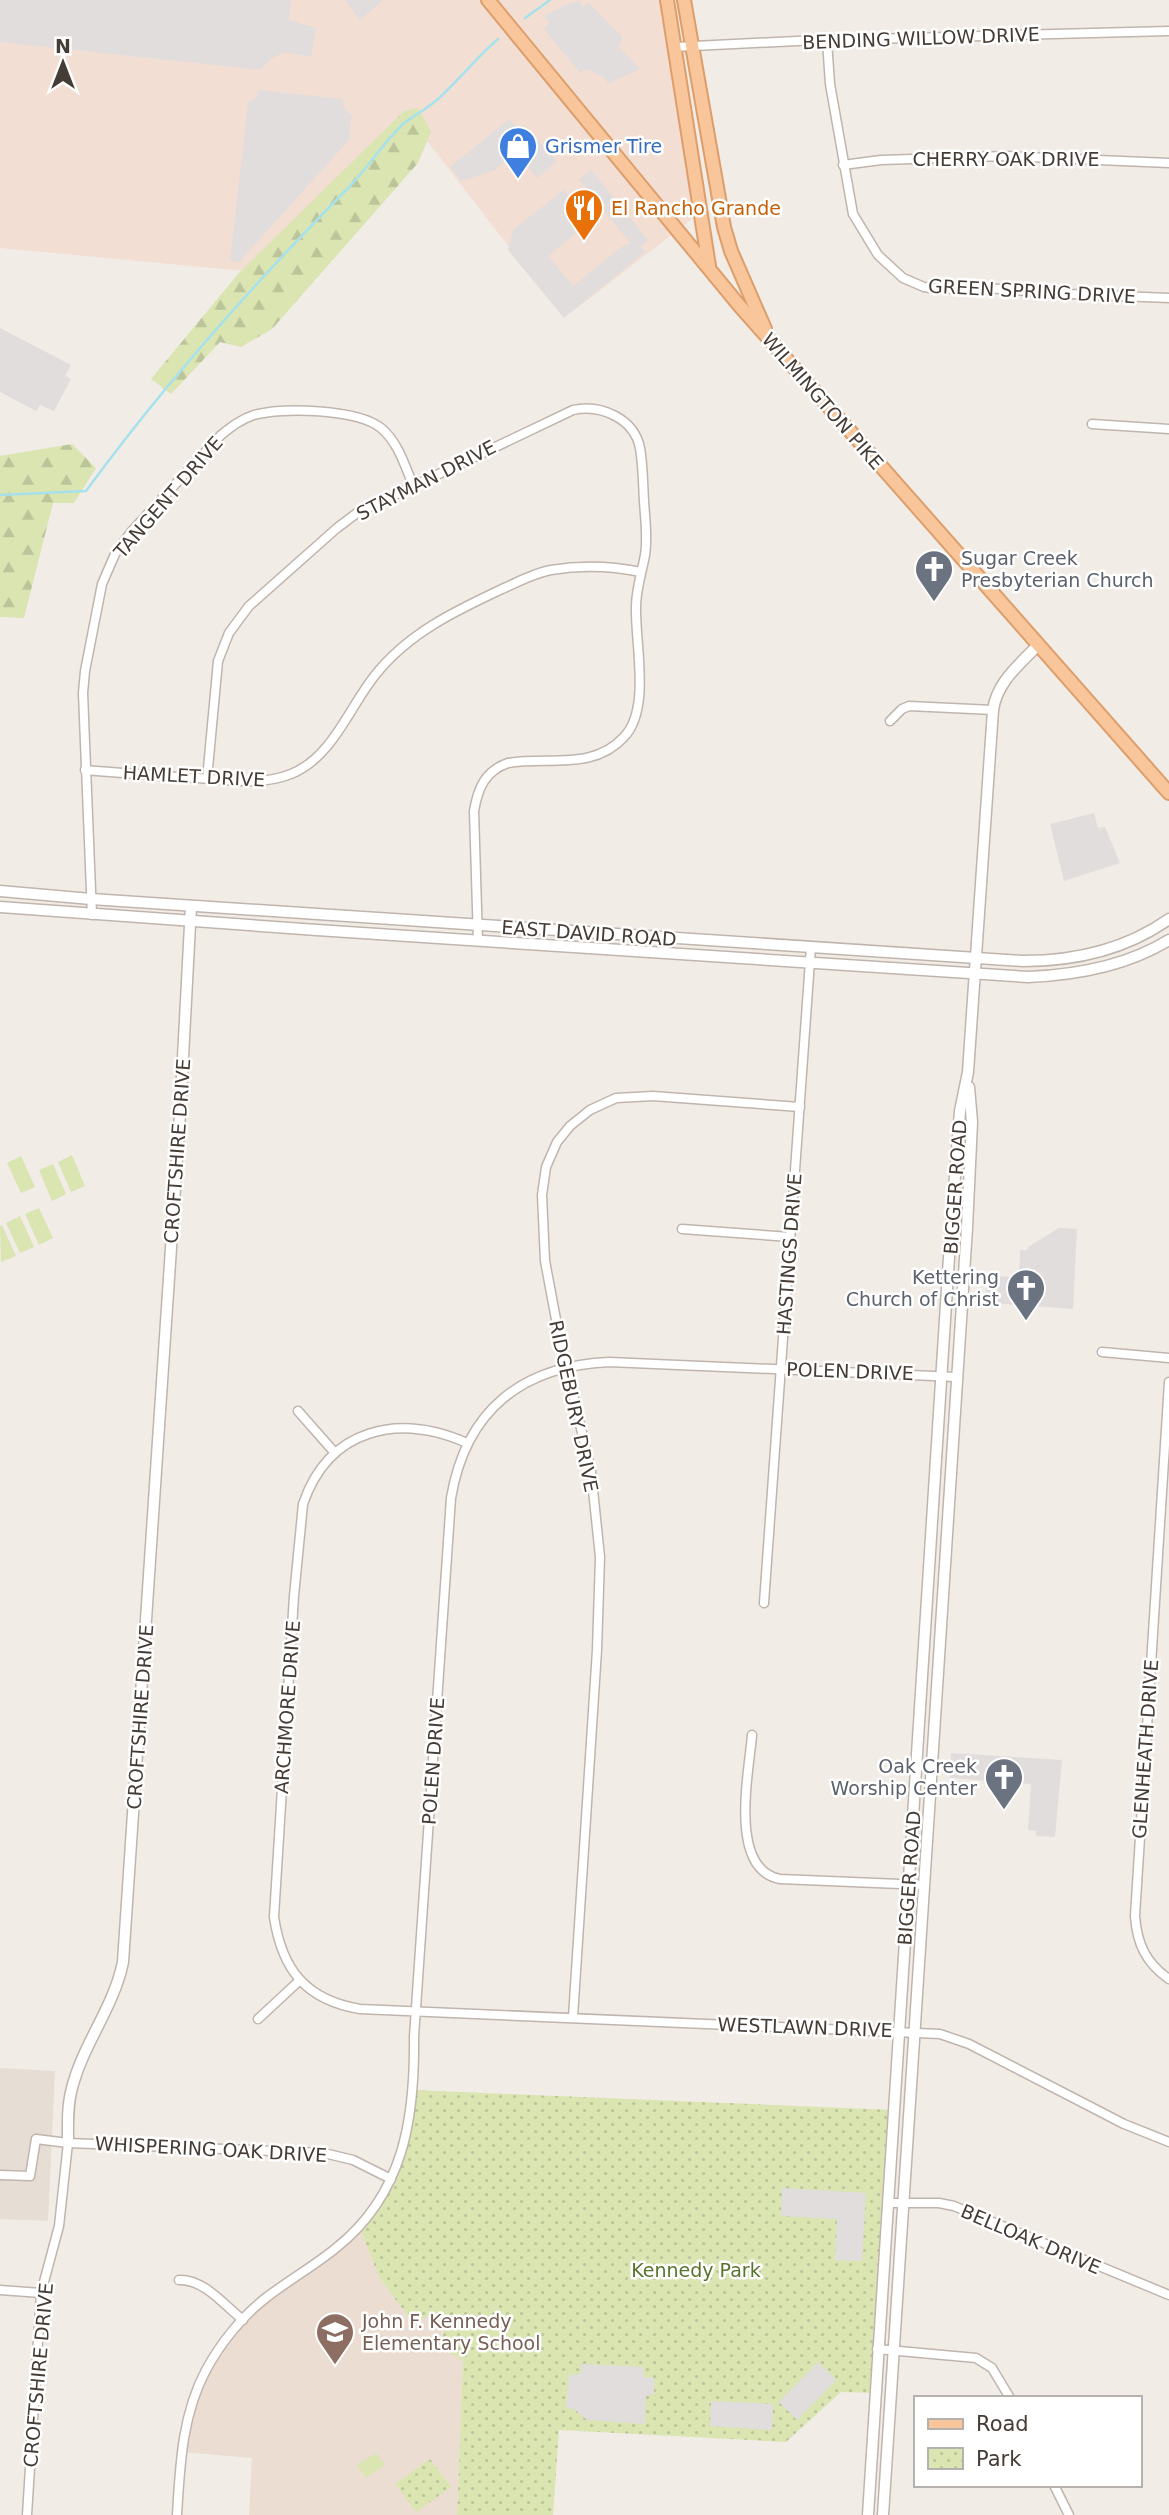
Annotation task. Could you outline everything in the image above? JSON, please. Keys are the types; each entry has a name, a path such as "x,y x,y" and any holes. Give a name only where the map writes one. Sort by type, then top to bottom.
{"main road":[{"name":"WILMINGTON PIKE","path":"488,0 771,342 1169,793"},
{"path":"667,0 710,269"},
{"path":"684,0 723,225 738,269 771,342"},
{"path":"683,108 702,105"},
{"path":"703,228 723,225"}],"street":[{"name":"BENDING WILLOW DRIVE","path":"674,47 1169,32"},
{"name":"GREEN SPRING DRIVE","path":"827,41 830,84 848,200 861,232 890,268 903,278 916,285 937,289 985,288 1169,298"},
{"name":"CHERRY OAK DRIVE","path":"843,165 881,160 1006,156 1169,163"},
{"name":"STAYMAN DRIVE","path":"207,779 218,661 229,633 240,616 337,528 370,505 565,413 582,408 600,409 614,415 628,426 640,447 646,541 641,572"},
{"name":"TANGENT DRIVE","path":"92,915 85,770 85,671 107,569 131,532 221,435 245,419 263,413 296,411 360,417 375,424 391,438 413,485"},
{"path":"1092,424 1169,429"},
{"name":"HAMLET DRIVE","path":"85,770 265,781 293,773 328,746 366,687 386,663 408,642 450,613 528,577 551,570 601,567 641,572"},
{"path":"478,941 474,811 477,796 487,776 498,766 508,763 577,760 602,754 624,738 634,720 639,687 636,606 641,572"},
{"name":"BIGGER ROAD","path":"868,2515 960,1111 968,1075 993,710 1002,683 1038,645"},
{"path":"890,721 909,706 993,710"},
{"name":"EAST DAVID ROAD","path":"0,891 91,900 977,959 1050,961 1088,956 1114,947 1156,928 1169,919"},
{"name":"CROFTSHIRE DRIVE","path":"27,2515 41,2293 60,2226 72,2088 116,1991 123,1962 182,1088 191,906"},
{"name":"EAST DAVID ROAD","path":"0,907 1028,977 1107,966 1151,951 1169,940"},
{"name":"HASTINGS DRIVE","path":"764,1603 811,947"},
{"name":"BIGGER ROAD","path":"883,2515 972,1122 968,1075"},
{"name":"RIDGEBURY DRIVE","path":"573,2017 600,1576 591,1471 545,1261 542,1195 544,1177 551,1154 570,1126 590,1110 626,1096 800,1107"},
{"path":"682,1229 790,1237"},
{"path":"1102,1352 1169,1357"},
{"name":"POLEN DRIVE","path":"177,2515 183,2433 188,2412 206,2371 243,2320 265,2298 337,2248 352,2234 381,2197 405,2143 411,2115 451,1498 456,1472 467,1443 485,1417 518,1387 545,1373 567,1366 609,1362 956,1377"},
{"name":"GLENHEATH DRIVE","path":"1169,1382 1165,1508 1135,1916 1144,1955 1150,1964 1169,1979"},
{"path":"298,1411 335,1453"},
{"name":"ARCHMORE DRIVE","path":"299,1981 280,1945 274,1917 294,1596 303,1504 319,1472 335,1453 359,1438 384,1429 401,1427 431,1430 467,1443"},
{"path":"752,1735 746,1833 750,1853 762,1870 780,1879 924,1885"},
{"path":"258,2019 299,1981 320,1996 347,2007 416,2012"},
{"name":"WESTLAWN DRIVE","path":"416,2012 940,2034 957,2038 1099,2112 1169,2142"},
{"name":"WHISPERING OAK DRIVE","path":"0,2175 30,2176 36,2139 68,2143 324,2153 353,2160 391,2179"},
{"name":"BELLOAK DRIVE","path":"889,2203 939,2203 954,2206 1169,2295"},
{"path":"179,2280 201,2285 243,2320"},
{"path":"0,2290 41,2293"},
{"path":"877,2348 976,2358 992,2368 1009,2396"},
{"path":"1055,2487 1069,2515"}],"shaded area":[{"path":"0,0 660,0 701,212 564,318 404,111 245,271 0,248"},
{"path":"0,0 291,0 289,20 316,28 311,57 284,52 271,59 260,70 0,42"},
{"path":"345,0 383,0 360,20"},
{"path":"580,1 583,7 589,3 623,38 618,46 640,69 608,84 605,78 587,69 580,73 544,29 550,22 544,16"},
{"path":"258,90 343,99 344,108 352,115 349,140 239,262 230,261 248,103 257,98"},
{"path":"509,119 515,126 525,126 557,161 537,178 516,153 493,171 461,181 450,167"},
{"path":"591,170 648,240 641,246 645,252 564,318 508,250 513,230 564,190 579,208 594,208 594,218 548,256 573,286 624,245 631,244 579,179"},
{"path":"0,328 71,365 65,376 71,379 54,411 40,405 36,411 0,392"},
{"path":"1094,813 1098,828 1105,827 1120,863 1064,881 1050,824"},
{"path":"1059,1228 1077,1229 1073,1309 993,1303 992,1296 985,1296 988,1276 1019,1277 1020,1250 1027,1250"},
{"path":"951,1753 1062,1760 1055,1837 1036,1836 1036,1831 1028,1830 1031,1784 950,1778"},
{"path":"0,2068 55,2071 48,2221 0,2219"},
{"path":"782,2188 866,2193 862,2261 835,2260 837,2219 781,2216"},
{"name":"John F. Kennedy Elementary School","path":"359,2226 379,2277 414,2325 428,2315 442,2318 445,2334 432,2343 463,2360 457,2515 249,2515 252,2458 182,2452 206,2371 243,2320"},
{"path":"818,2362 836,2380 797,2420 779,2402"},
{"path":"581,2364 643,2367 644,2377 654,2378 654,2395 646,2395 645,2424 587,2420 574,2409 566,2408 569,2374 577,2375 581,2372"},
{"path":"711,2401 773,2404 772,2430 710,2426"}],"green space":[{"path":"418,108 431,132 418,163 272,329 241,347 220,342 171,394 151,379 238,274 404,111"},
{"path":"72,444 96,468 74,503 53,503 24,618 0,617 0,456"},
{"path":"72,1155 85,1186 71,1192 58,1162"},
{"path":"21,1156 35,1187 21,1193 7,1163"},
{"path":"53,1164 66,1194 52,1201 39,1170"},
{"path":"39,1208 53,1238 39,1245 25,1214"},
{"path":"20,1216 34,1247 20,1253 6,1223"},
{"path":"2,1225 16,1256 1,1262 0,1226"},
{"name":"Kennedy Park","path":"413,2090 894,2110 875,2393 841,2392 786,2442 559,2430 553,2515 457,2515 463,2360 428,2344 442,2336 445,2330 444,2320 432,2315 414,2325 379,2277 359,2226 391,2179"},
{"path":"376,2453 385,2465 366,2478 357,2465"},
{"path":"430,2459 451,2487 416,2512 395,2484"}],"waterway":[{"path":"525,18 550,0"},
{"path":"0,495 86,491 116,450 213,333 351,185 396,131 438,99 498,39"}],"place":[{"name":"Grismer Tire","path":"518,180"},
{"name":"El Rancho Grande","path":"584,242"},
{"name":"Sugar Creek Presbyterian Church","path":"934,603"},
{"name":"Kettering Church of Christ","path":"1026,1322"},
{"name":"Oak Creek Worship Center","path":"1004,1811"},
{"name":"John F. Kennedy Elementary School","path":"335,2366"}]}
